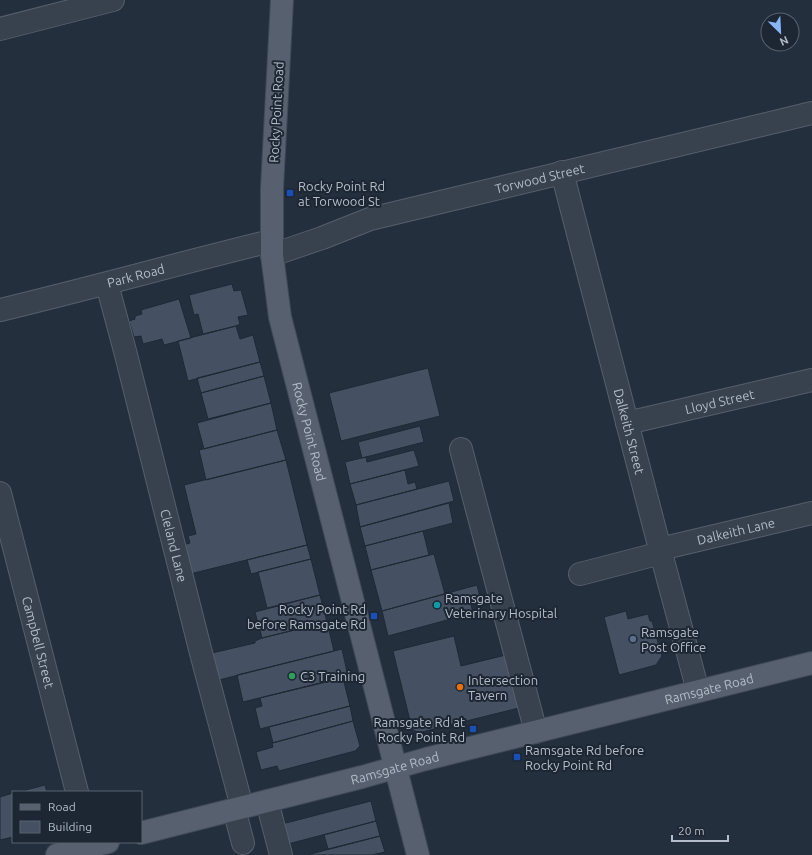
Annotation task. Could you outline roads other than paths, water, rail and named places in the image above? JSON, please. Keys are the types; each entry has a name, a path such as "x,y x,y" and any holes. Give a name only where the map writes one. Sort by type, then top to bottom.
{"main road":[{"name":"Rocky Point Road","path":"282,0 272,188 272,248 280,318 418,855"},
{"name":"Ramsgate Road","path":"142,833 426,759 812,663"},
{"path":"56,855 95,846"}],"street":[{"path":"0,29 113,0"},
{"name":"Torwood Street","path":"272,248 322,238 370,219 812,112"},
{"name":"Dalkeith Street","path":"562,172 660,551 698,691"},
{"name":"Park Road","path":"0,310 107,284 176,265 272,248"},
{"name":"Cleland Lane","path":"107,284 201,654 238,808 244,843"},
{"name":"Lloyd Street","path":"627,423 812,380"},
{"path":"461,449 536,732"},
{"name":"Campbell Street","path":"0,493 76,791"},
{"name":"Dalkeith Lane","path":"580,574 660,551 812,513"},
{"path":"267,801 281,855"}],"place":[{"name":"Rocky Point Rd at Torwood St","path":"290,193"},
{"name":"Ramsgate Veterinary Hospital","path":"437,605"},
{"name":"Rocky Point Rd before Ramsgate Rd","path":"374,616"},
{"name":"Ramsgate Post Office","path":"633,639"},
{"name":"C3 Training","path":"292,676"},
{"name":"Intersection Tavern","path":"460,687"},
{"name":"Ramsgate Rd at Rocky Point Rd","path":"473,729"},
{"name":"Ramsgate Rd before Rocky Point Rd","path":"517,757"}]}
